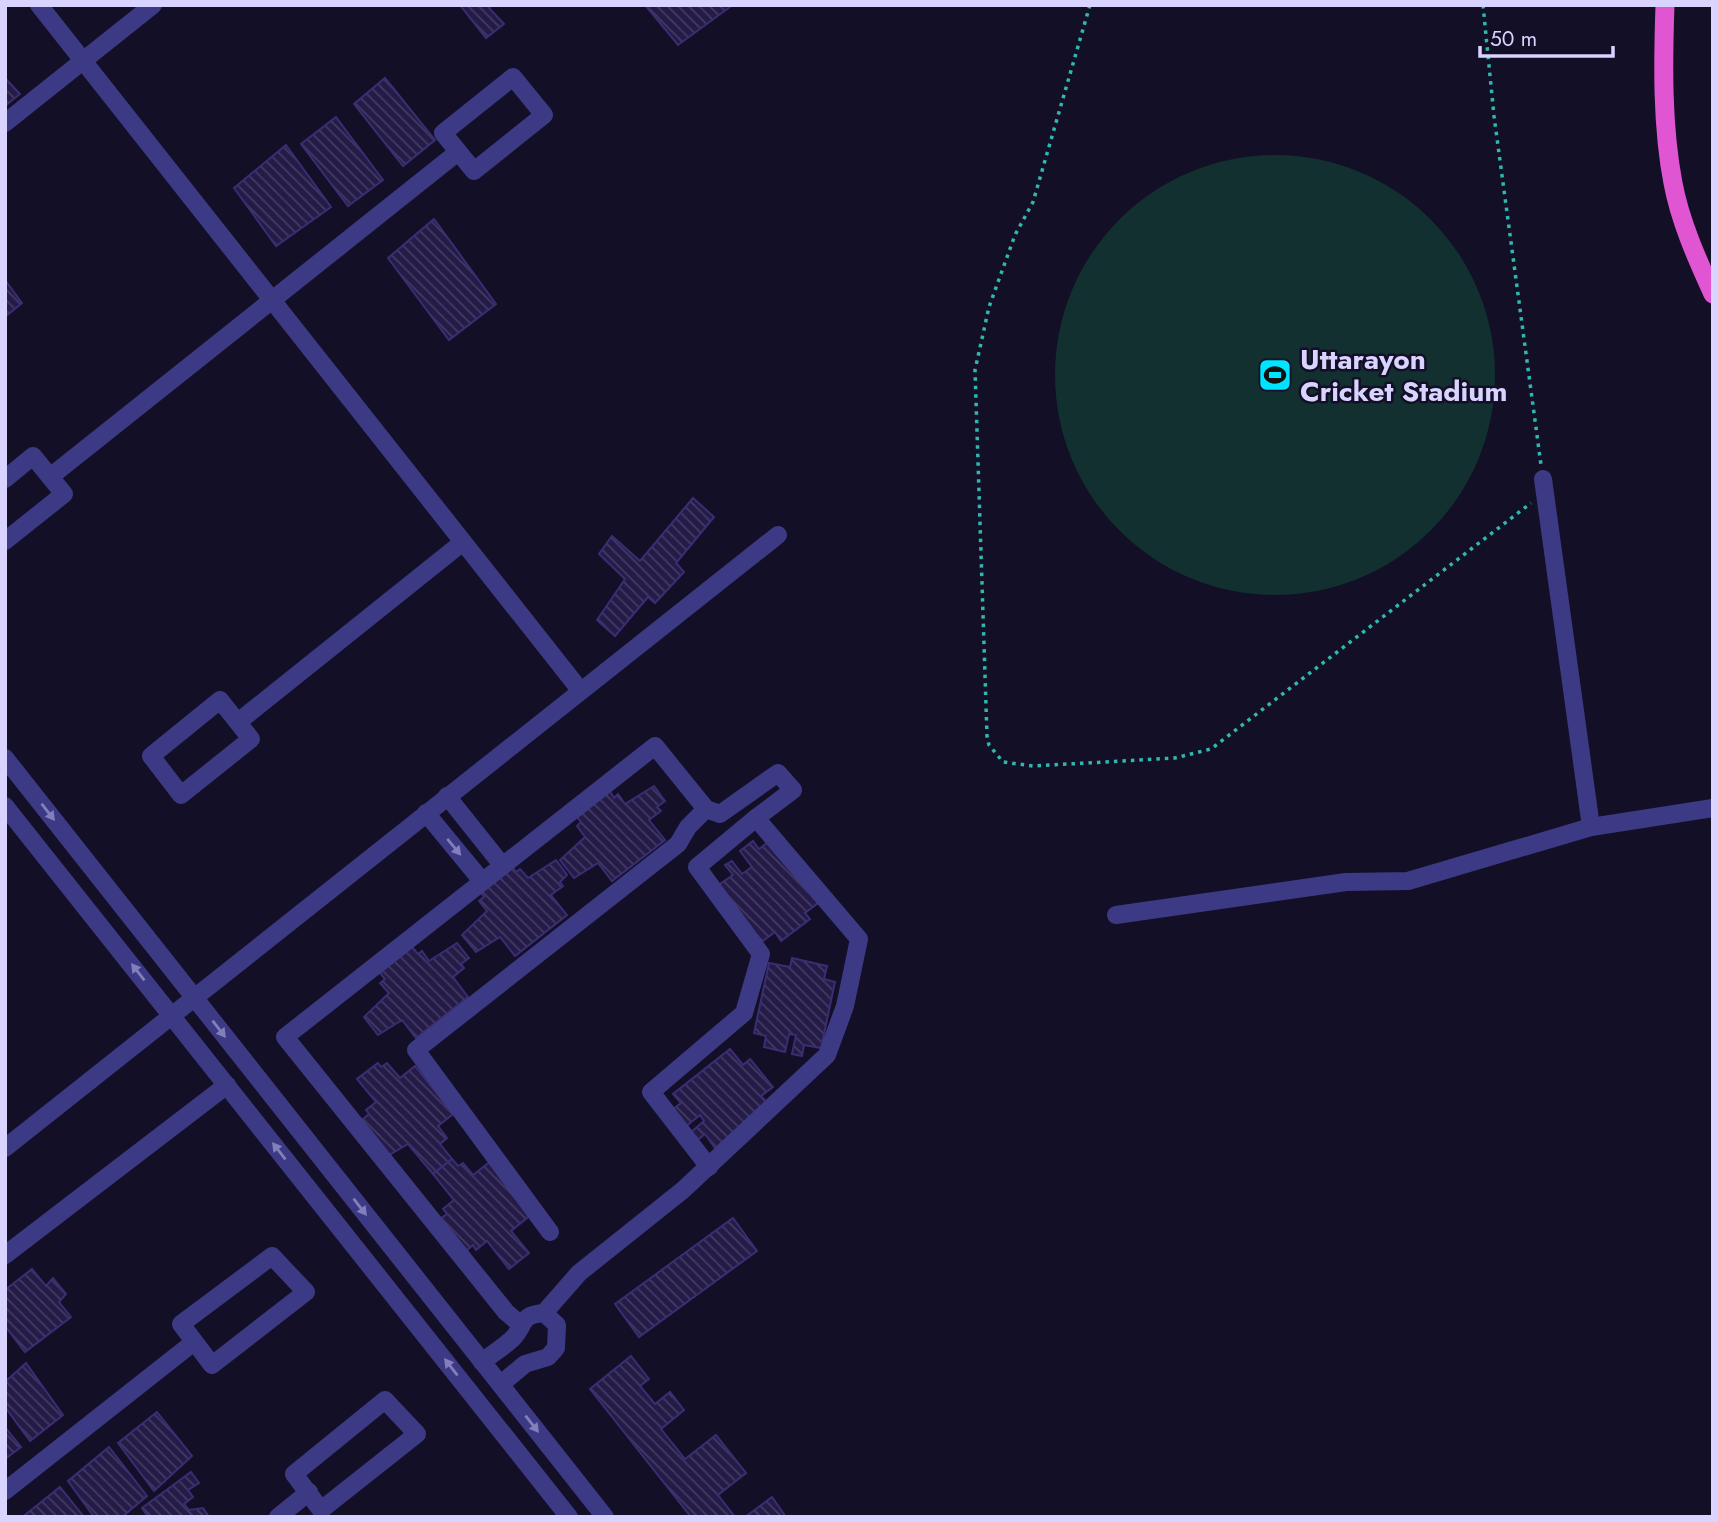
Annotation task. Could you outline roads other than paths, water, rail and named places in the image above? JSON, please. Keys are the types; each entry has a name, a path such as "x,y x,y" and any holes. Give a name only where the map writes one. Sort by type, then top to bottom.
{"highway":[{"path":"1665,5 1666,111 1673,183 1694,254 1713,294"}],"street":[{"path":"39,5 580,690"},
{"path":"5,123 153,5"},
{"path":"513,77 544,115 474,171 458,152 443,133 513,77"},
{"path":"50,477 458,152"},
{"path":"5,478 33,456 64,495 5,541"},
{"path":"1543,479 1591,827"},
{"path":"5,1148 778,535"},
{"path":"238,722 463,542"},
{"path":"220,701 238,722 251,738 181,795 151,756 220,701"},
{"path":"520,1324 506,1312 285,1037 655,746 706,809 720,814 778,774 793,790 697,867 761,954 744,1013 652,1092 709,1167"},
{"path":"5,758 605,1517"},
{"path":"447,796 502,865"},
{"path":"5,806 569,1517"},
{"path":"1116,915 1346,882 1408,881 1591,827 1713,808"},
{"path":"550,1231 416,1050 678,844 688,827 706,809"},
{"path":"426,813 482,881"},
{"path":"482,1362 515,1335 520,1324 531,1314 544,1313 579,1273 709,1167 827,1055 845,1006 859,939 756,818"},
{"path":"5,1255 227,1085"},
{"path":"272,1256 306,1292 212,1365 194,1342 181,1324 272,1256"},
{"path":"500,1384 525,1364 548,1357 556,1348 557,1325 544,1313"},
{"path":"5,1490 194,1342"},
{"path":"384,1400 417,1434 321,1510 309,1493 293,1474 384,1400"},
{"path":"278,1517 309,1493"}],"place":[{"name":"Uttarayon Cricket Stadium","path":"1275,375"}]}
